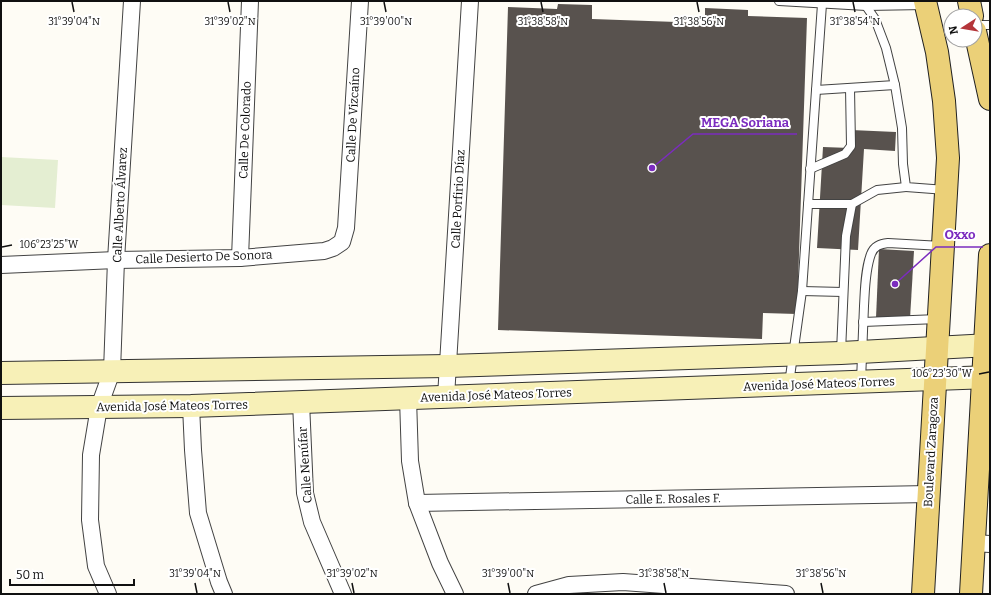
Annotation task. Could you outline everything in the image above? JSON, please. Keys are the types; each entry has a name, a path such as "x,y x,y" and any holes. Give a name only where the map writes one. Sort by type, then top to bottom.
{"main road":[{"name":"Boulevard Zaragoza","path":"923,594 948,158 944,101 937,52 925,3"},
{"path":"979,48 990,99"},
{"path":"971,594 982,543 990,255"}],"street":[{"name":"Calle Alberto Álvarez","path":"108,594 96,566 90,520 91,455 99,407 112,371 116,260 132,1"},
{"name":"Calle De Colorado","path":"240,258 250,1"},
{"name":"Calle De Vizcaíno","path":"346,228 360,1"},
{"name":"Calle Porfirio Díaz","path":"446,397 470,1"},
{"name":"Calle Desierto De Sonora","path":"1,265 116,260 240,258 324,251 342,242 346,228"},
{"path":"1,372 448,366 851,352 987,345"},
{"name":"Avenida José Mateos Torres","path":"1,408 191,406 986,377"},
{"path":"408,398 410,461 417,503 440,563 455,594"},
{"name":"Calle Nenúfar","path":"301,402 305,493 312,522 343,594"},
{"path":"191,406 198,513 224,594"},
{"name":"Calle E. Rosales F.","path":"417,503 929,494"},
{"path":"536,594 569,585 623,582 786,594"}],"lane":[{"path":"779,1 822,4 925,3"},
{"path":"789,385 792,354 802,291 822,4"},
{"path":"865,4 875,19 886,48 895,85 902,128 903,164 906,187"},
{"path":"816,90 895,85"},
{"path":"810,170 845,154 851,146 850,88"},
{"path":"808,204 852,204 877,190 906,187 946,190"},
{"path":"852,204 846,236 843,292 851,352 861,382"},
{"path":"851,352 863,322 867,269 874,248 880,244 888,243 943,246"},
{"path":"802,291 843,292"},
{"path":"863,322 939,319"}],"green space":[{"path":"1,157 58,160 55,208 1,205"}],"building":[{"path":"558,4 592,5 592,19 705,23 705,8 748,10 748,16 807,18 797,314 763,313 762,339 498,330 508,7 557,9"},
{"path":"851,130 896,132 895,151 864,149 858,250 817,248 823,147 850,148"},
{"path":"879,249 914,251 910,319 876,318"}],"place":[{"name":"MEGA Soriana","path":"652,168"},
{"name":"Oxxo","path":"895,284"}]}
